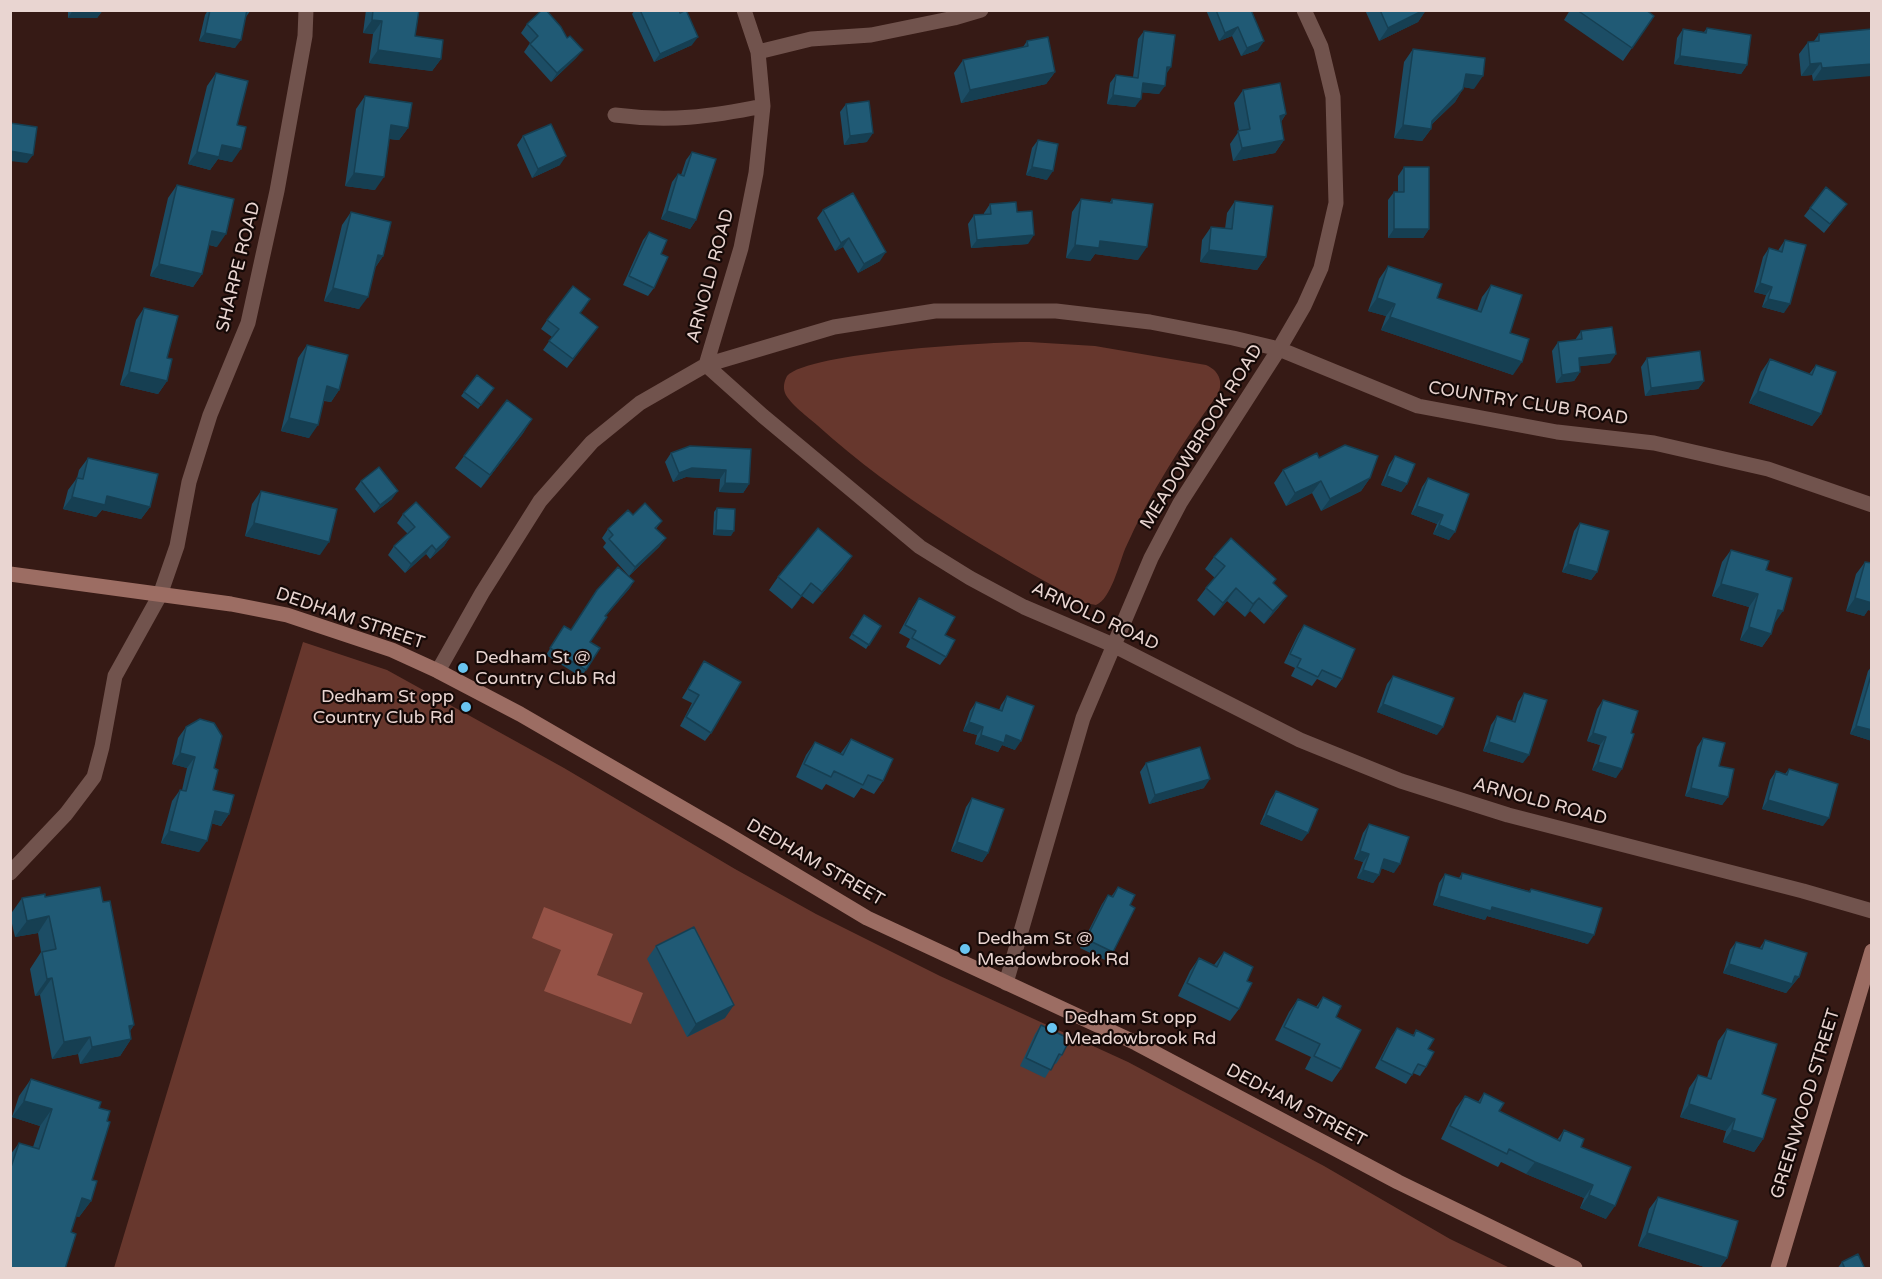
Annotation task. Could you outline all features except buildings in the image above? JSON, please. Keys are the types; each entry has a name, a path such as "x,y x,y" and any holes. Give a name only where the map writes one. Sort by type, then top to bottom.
{"main road":[{"name":"DEDHAM STREET","path":"10,574 231,604 287,615 392,650 438,671 530,720 867,918 1136,1043 1398,1182 1575,1269"},
{"name":"GREENWOOD STREET","path":"1778,1269 1872,951"}],"street":[{"name":"SHARPE ROAD","path":"10,873 66,814 94,777 115,676 160,595 177,546 189,482 210,415 248,323 277,191 305,36 306,10"},
{"name":"ARNOLD ROAD","path":"744,10 758,52 763,106 756,173 741,248 706,365 763,416 920,547 970,578 1024,607 1113,645 1300,740 1401,781 1508,815 1872,910"},
{"path":"758,52 811,39 871,35 954,18 981,10"},
{"name":"MEADOWBROOK ROAD","path":"1006,983 1083,718 1151,558 1180,503 1279,349 1304,306 1321,268 1336,203 1332,97 1321,47 1304,10"},
{"path":"615,115 650,119 715,116 763,106"},
{"name":"COUNTRY CLUB ROAD","path":"438,671 482,593 540,501 592,442 640,403 706,365 834,327 935,311 1056,311 1150,322 1233,338 1279,349 1418,406 1557,432 1654,443 1768,469 1872,505"}],"shaded area":[{"path":"1029,342 1095,346 1206,365 1217,373 1220,380 1218,394 1156,488 1125,549 1110,589 1096,605 1085,603 1014,564 912,500 848,452 795,406 784,391 787,376 802,368 829,361 902,350"},
{"path":"303,642 387,670 564,768 816,914 940,976 1128,1062 1324,1166 1450,1239 1510,1268 114,1268"},
{"path":"544,907 613,934 597,975 643,993 631,1024 544,991 561,950 532,938"}],"place":[{"name":"Dedham St @ Country Club Rd","path":"463,668"},
{"name":"Dedham St opp Country Club Rd","path":"466,707"},
{"name":"Dedham St @ Meadowbrook Rd","path":"965,949"},
{"name":"Dedham St opp Meadowbrook Rd","path":"1052,1028"}]}
